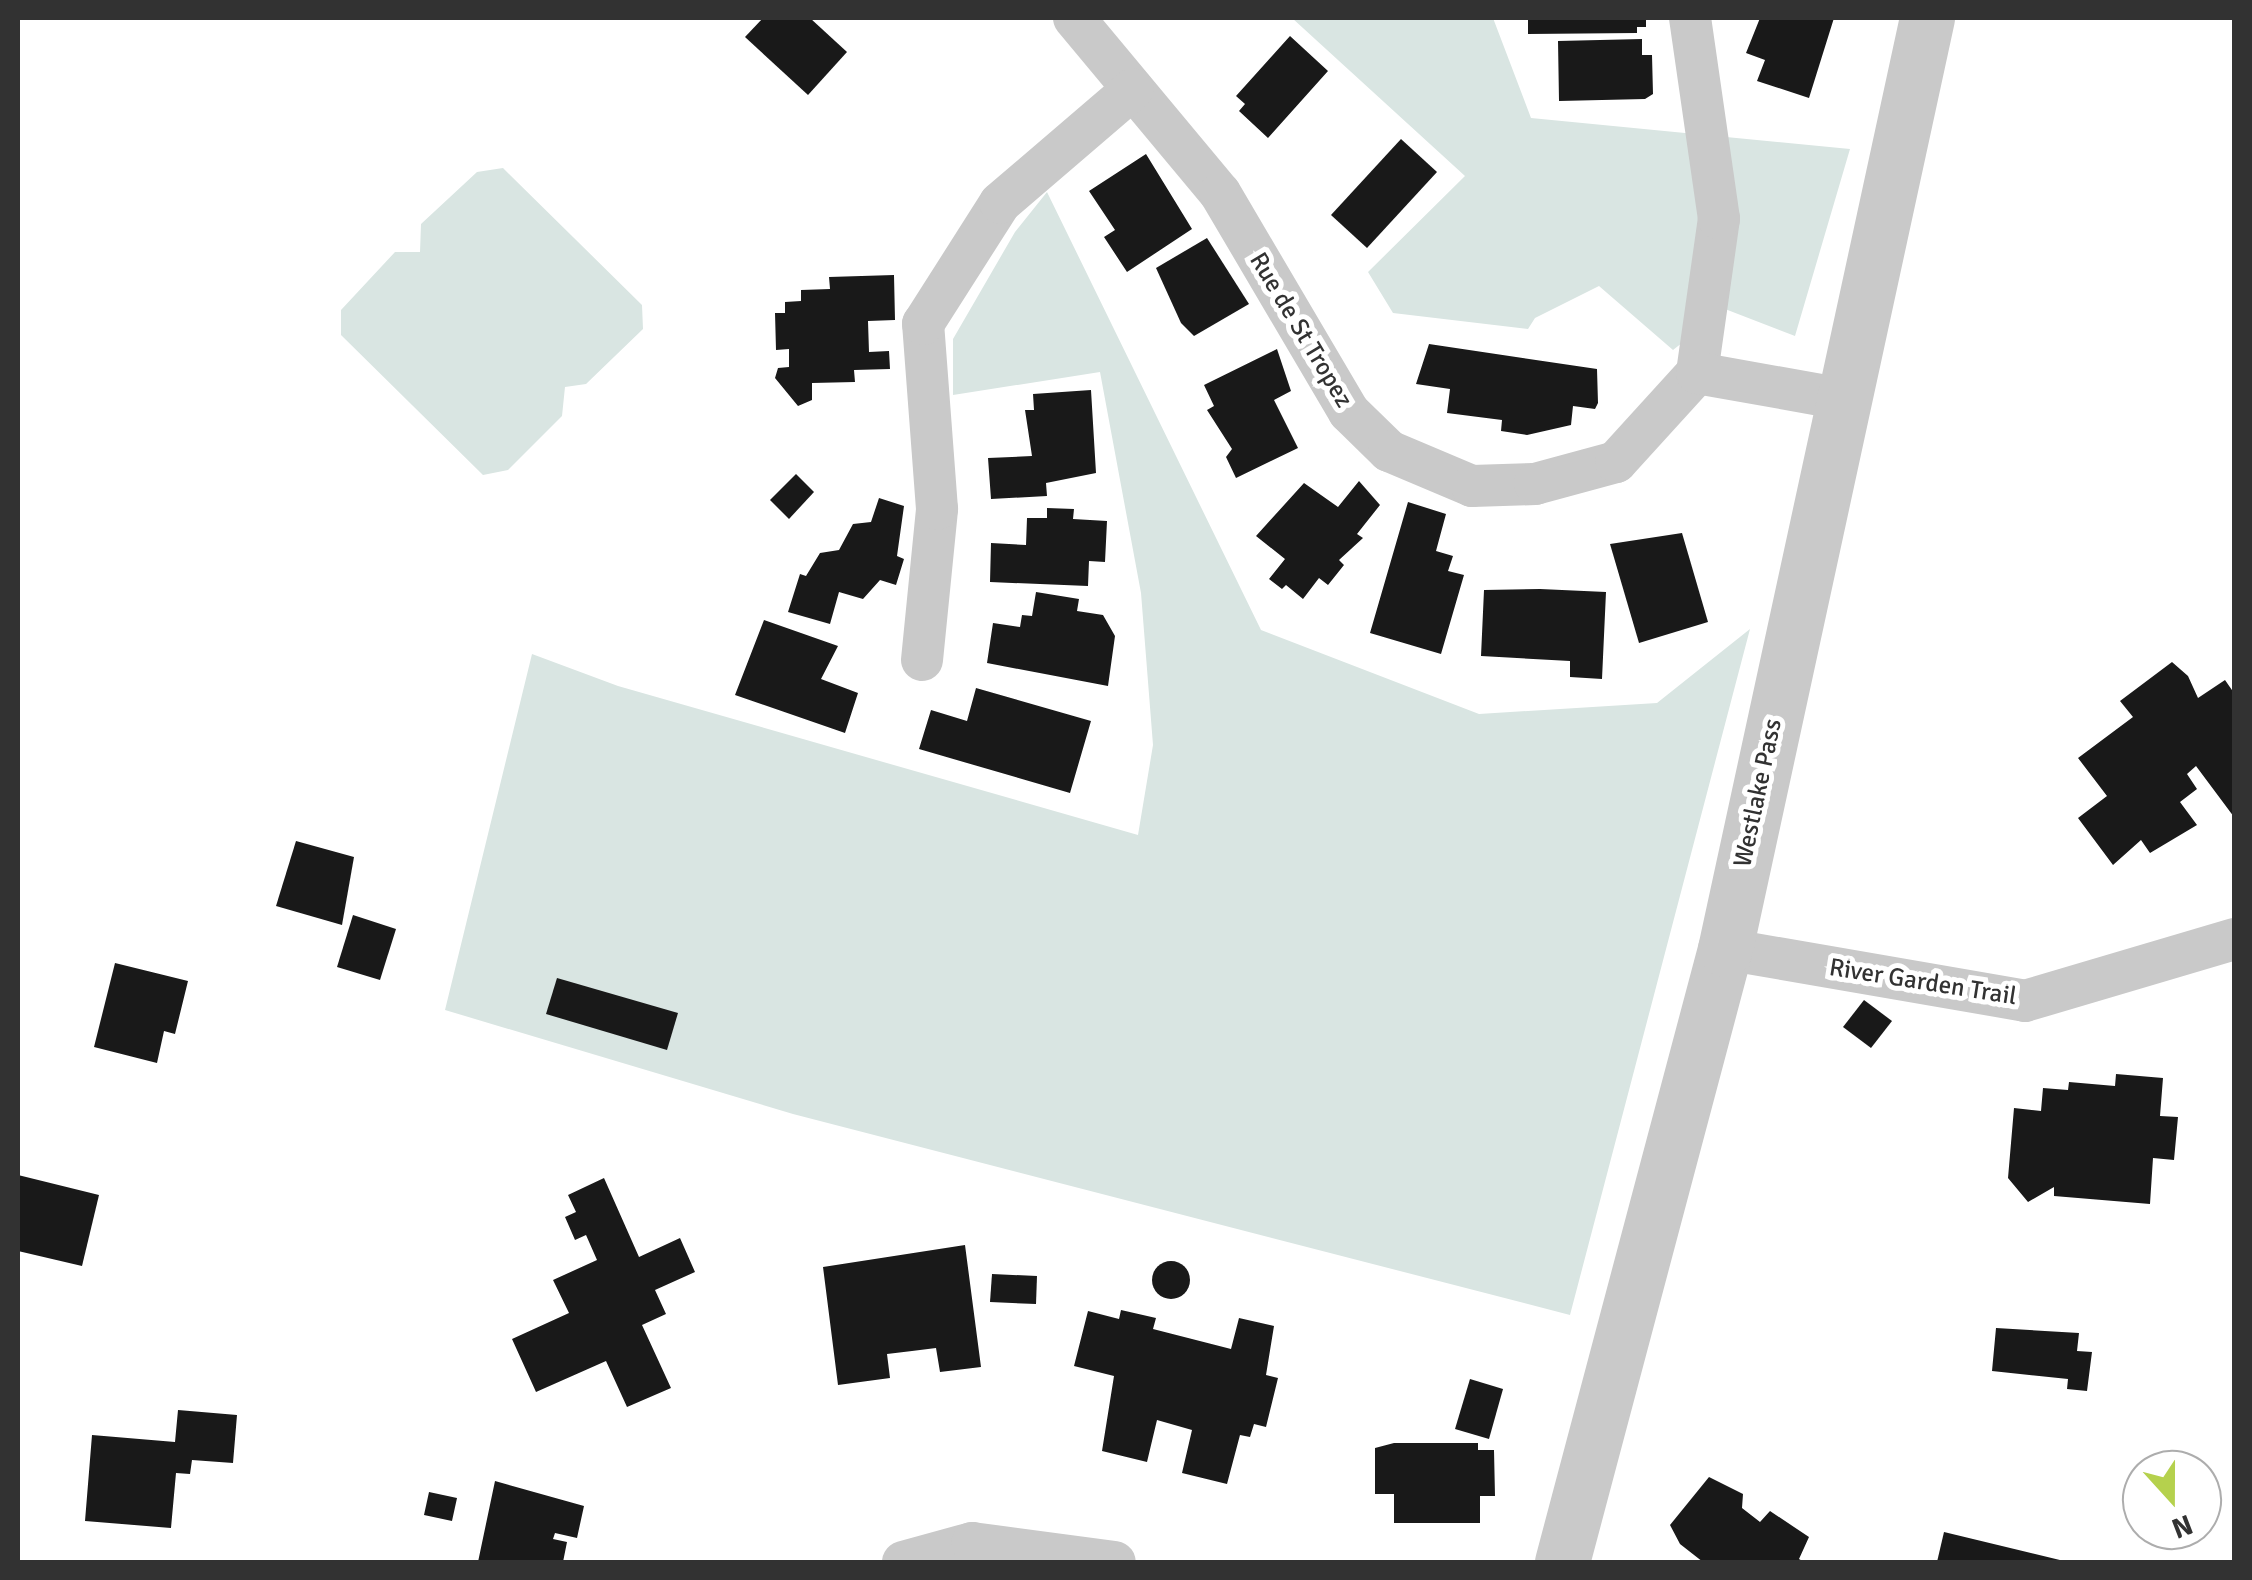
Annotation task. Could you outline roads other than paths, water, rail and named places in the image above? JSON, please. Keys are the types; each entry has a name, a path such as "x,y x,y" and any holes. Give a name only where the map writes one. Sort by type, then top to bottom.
{"street":[{"name":"Rue de St Tropez","path":"1074,18 1220,193 1350,412 1389,451 1472,486 1535,484 1616,462 1697,374"},
{"path":"1690,18 1719,220 1697,374 1843,399"},
{"name":"Westlake Pass","path":"1562,1562 1725,948 1926,18"},
{"path":"922,660 937,509 923,324 1000,203 1133,88"},
{"name":"River Garden Trail","path":"1725,948 2025,1001 2234,939"},
{"path":"903,1562 972,1543 1115,1562"}]}
